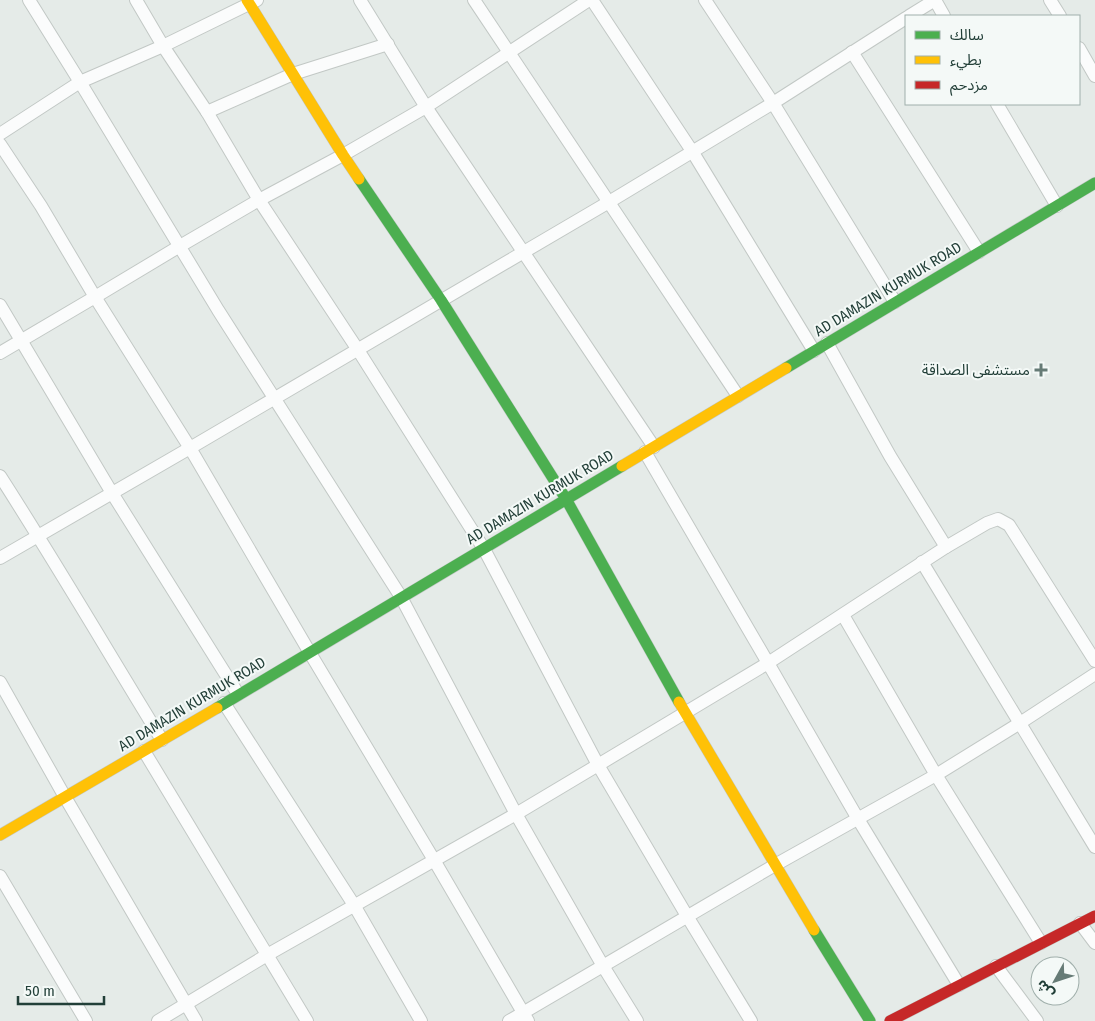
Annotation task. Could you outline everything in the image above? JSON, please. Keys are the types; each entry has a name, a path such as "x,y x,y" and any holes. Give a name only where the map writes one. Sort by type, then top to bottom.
{"main road":[{"path":"251,1 343,155 441,300 566,499 685,713 870,1021"},
{"name":"AD DAMAZIN KURMUK ROAD","path":"0,835 484,549 1095,183"},
{"path":"890,1021 1095,916"}],"street":[{"path":"29,0 274,399 401,597 516,814 603,966 637,1021"},
{"path":"136,0 163,46 207,112 259,200 358,350 484,549 598,765 687,916 752,1021"},
{"path":"360,0 426,107 524,253 650,449 768,662 858,819 959,986"},
{"path":"474,0 738,396"},
{"path":"0,353 259,200 343,155 426,107 590,0 692,151 814,351"},
{"path":"705,0 772,103 895,302"},
{"path":"911,15 935,0 943,15"},
{"path":"1050,0 1059,15"},
{"path":"0,134 80,82 163,46 251,1"},
{"path":"0,558 524,253 772,103 905,19"},
{"path":"207,112 293,74 388,44"},
{"path":"1080,50 1095,76"},
{"path":"852,52 979,252"},
{"path":"998,105 1057,206"},
{"path":"0,144 41,206 95,297 190,448 525,1017"},
{"path":"0,305 112,493 238,694"},
{"path":"827,343 890,456 946,547"},
{"path":"0,476 39,536 162,740"},
{"path":"158,1021 267,955 516,814 685,713 987,522 998,519 1009,525 1095,661"},
{"path":"922,562 1095,846"},
{"path":"843,614 936,774 1041,943"},
{"path":"508,1021 525,1017 603,966 687,916 936,774 1020,723 1095,674"},
{"path":"0,682 196,1021"},
{"path":"224,703 354,905 420,1021"},
{"path":"144,751 307,1021"},
{"path":"0,876 86,1021"},
{"path":"1080,923 1095,943"},
{"path":"996,966 1037,1021"}],"traffic: fast":[{"path":"359,179 441,300 566,499 679,702"},
{"path":"786,368 1095,183"},
{"path":"217,708 622,466"},
{"path":"814,930 870,1021"}],"traffic: slow":[{"path":"247,0 359,179"},
{"path":"622,466 786,368"},
{"path":"679,702 814,930"},
{"path":"0,835 217,708"}],"traffic: jam":[{"path":"890,1021 1095,916"}],"place":[{"name":"مستشفى الصداقة","path":"1041,370"}]}
